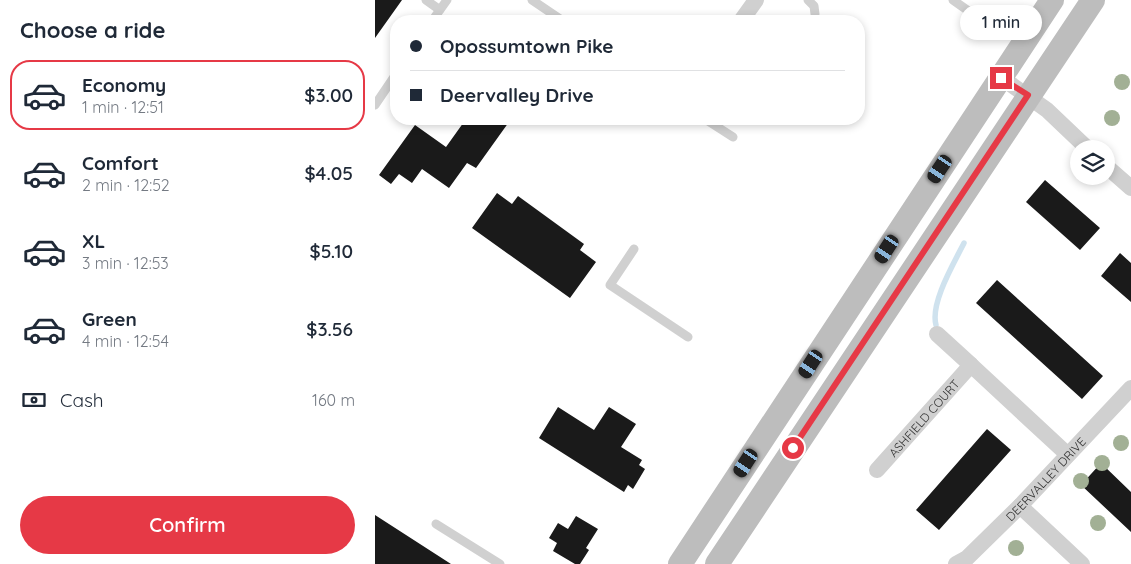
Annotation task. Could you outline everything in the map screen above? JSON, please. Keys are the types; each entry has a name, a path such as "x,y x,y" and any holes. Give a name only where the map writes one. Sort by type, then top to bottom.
{"main road":[{"path":"680,564 1052,0"},
{"path":"717,564 1093,0"}],"street":[{"path":"745,15 756,0"},
{"path":"1001,78 1028,95 1078,140"},
{"path":"1115,174 1131,188"},
{"path":"937,334 1067,454"},
{"name":"ASHFIELD COURT","path":"877,470 971,365"},
{"name":"DEERVALLEY DRIVE","path":"956,564 967,558 1020,506 1131,388"},
{"path":"1020,506 1082,564"}],"lane":[{"path":"426,0 440,10"},
{"path":"436,15 447,0"},
{"path":"532,0 554,15"},
{"path":"809,0 814,6 815,14"},
{"path":"953,0 977,17"},
{"path":"375,105 390,83"},
{"path":"714,125 733,137"},
{"path":"633,249 609,285 688,337"},
{"path":"436,524 500,564"}],"building":[{"path":"375,0 402,0 390,15 375,38"},
{"path":"415,125 446,147 462,125 507,125 476,168 467,163 449,188 422,169 412,183 399,174 391,184 379,175"},
{"path":"1045,180 1100,228 1080,250 1026,202"},
{"path":"497,193 512,204 518,196 584,244 580,250 596,262 570,298 472,228"},
{"path":"1120,253 1131,263 1131,302 1101,276"},
{"path":"997,280 1103,376 1082,399 976,303"},
{"path":"558,407 594,430 609,407 636,424 621,447 642,460 639,465 645,469 633,489 628,485 624,492 539,438"},
{"path":"987,429 1011,450 939,530 916,510"},
{"path":"1101,463 1131,492 1131,532 1081,485"},
{"path":"375,515 451,564 375,564"},
{"path":"576,516 598,529 586,548 589,550 580,564 575,564 553,551 557,543 549,538 558,523 568,529"}],"waterway":[{"path":"936,325 936,306 949,272 964,243"}],"route":[{"path":"793,448 1028,95 1001,78"}]}
